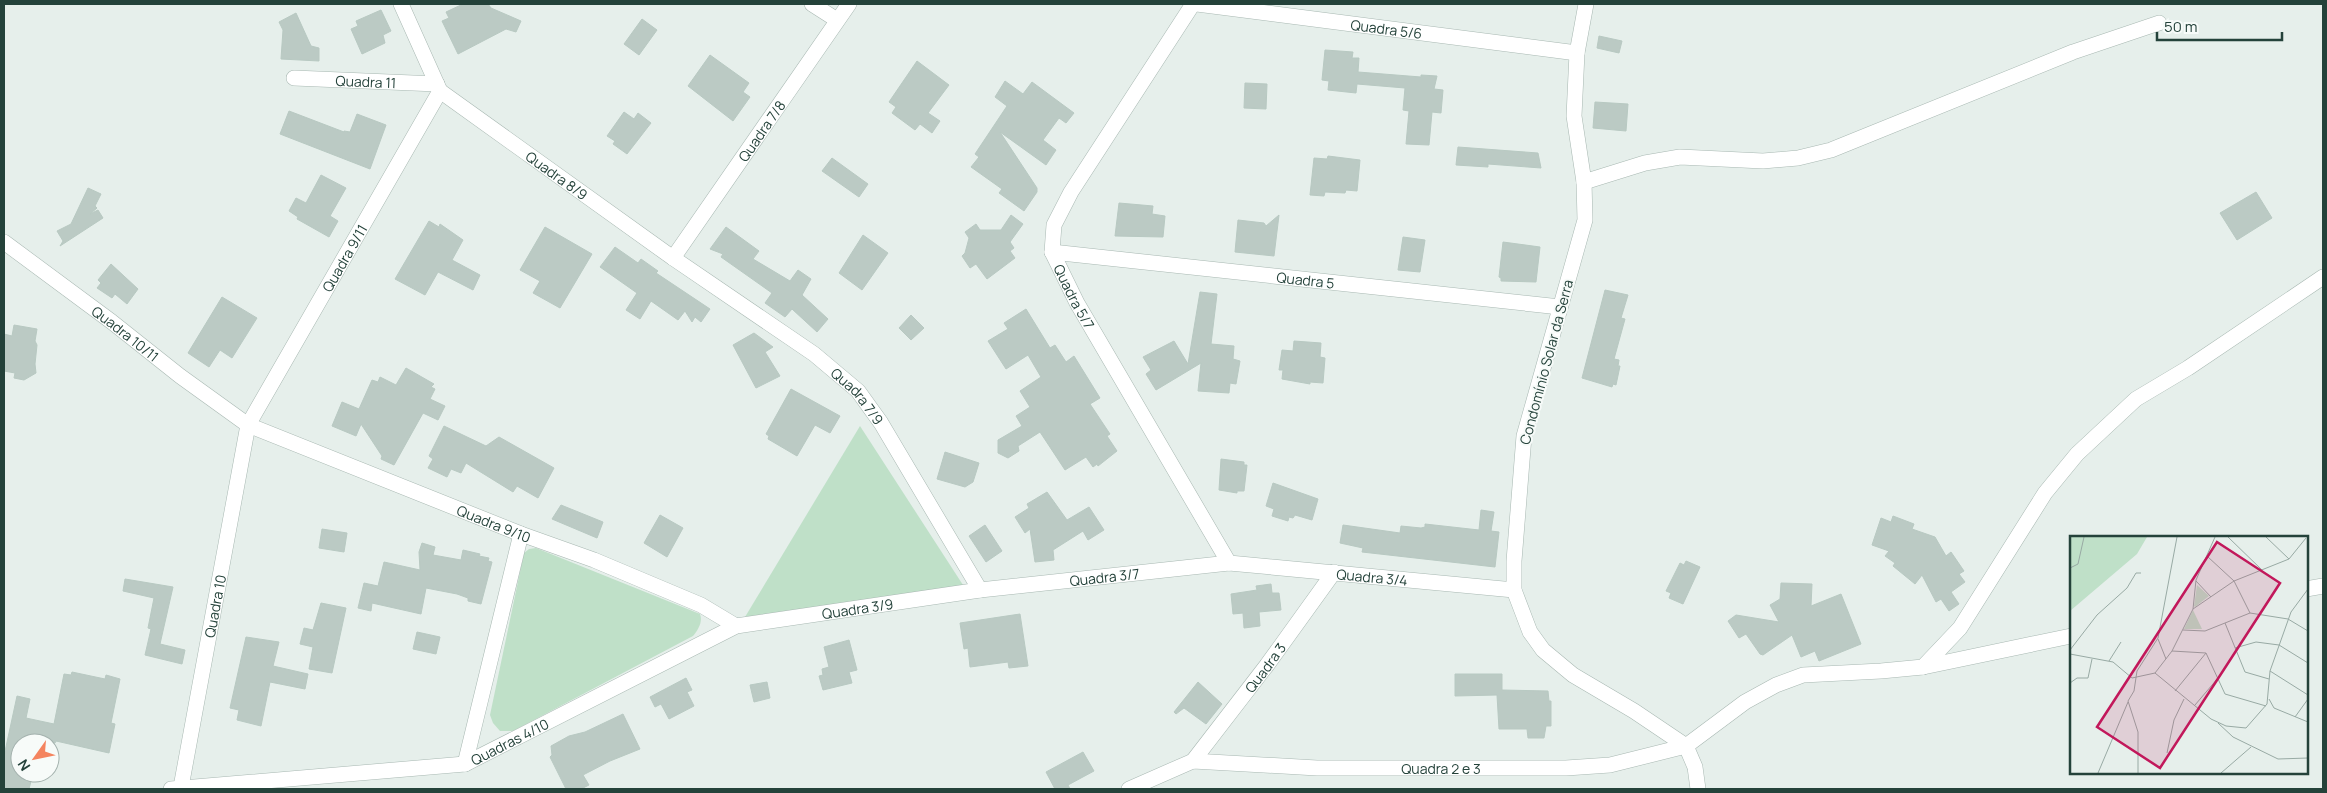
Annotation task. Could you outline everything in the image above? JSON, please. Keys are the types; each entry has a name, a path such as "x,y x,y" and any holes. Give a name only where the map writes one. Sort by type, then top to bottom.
{"street":[{"path":"401,4 439,88"},
{"path":"812,4 837,20"},
{"name":"Quadra 7/8","path":"673,258 849,4"},
{"name":"Quadra 5/7","path":"1193,4 1071,192 1054,225 1052,252 1077,303 1229,563"},
{"name":"Quadra 5/6","path":"1196,4 1577,53"},
{"name":"Condomínio Solar da Serra","path":"1586,4 1577,53 1574,116 1584,182 1585,220 1524,436 1514,561 1514,590 1530,632 1543,650 1573,675 1634,711 1686,746"},
{"path":"1584,182 1646,163 1680,157 1763,161 1798,158 1831,150 2073,52 2159,23"},
{"name":"Quadra 11","path":"294,78 439,88"},
{"name":"Quadra 8/9","path":"439,88 673,258"},
{"name":"Quadra 9/11","path":"248,425 439,88"},
{"name":"Quadra 10/11","path":"4,242 112,322 180,376 248,425"},
{"name":"Quadra 5","path":"1052,252 1560,306"},
{"name":"Quadra 7/9","path":"673,258 814,354 858,391 881,423 980,590"},
{"path":"1923,667 1960,628 2045,493 2077,454 2136,399 2188,368 2323,277"},
{"name":"Quadra 9/10","path":"248,425 521,534 594,560 692,602 736,626"},
{"name":"Quadra 10","path":"176,788 248,425"},
{"path":"465,764 521,534"},
{"name":"Quadra 3/4","path":"1229,563 1514,590"},
{"name":"Quadra 3/7","path":"980,590 1229,563"},
{"name":"Quadra 3","path":"1193,761 1268,666 1334,572"},
{"path":"2307,589 2323,586"},
{"name":"Quadra 3/9","path":"736,626 980,590"},
{"name":"Quadras 4/10","path":"176,788 465,764 736,626"},
{"path":"1698,789 1695,767 1686,746 1745,702 1776,685 1803,675 1881,672 1923,667 2070,636"},
{"name":"Quadra 2 e 3","path":"1193,761 1317,768 1566,768 1610,764 1686,746"},
{"path":"1129,789 1193,761"}],"green space":[{"path":"860,426 963,585 745,617"},
{"path":"536,548 700,614 700,623 693,636 513,731 500,731 493,723 490,715 524,553 529,549"}],"building":[{"path":"463,4 488,4 491,8 521,21 516,32 506,29 458,54 442,21 449,18 446,12"},
{"path":"381,10 391,31 383,35 385,43 362,54 351,29 358,26 356,21"},
{"path":"296,13 311,46 319,48 319,61 281,59 283,30 279,22"},
{"path":"642,19 657,30 639,55 624,44"},
{"path":"1599,36 1622,41 1619,53 1597,48"},
{"path":"1325,50 1353,52 1352,58 1359,58 1358,72 1421,77 1421,75 1437,76 1434,89 1443,90 1441,113 1432,112 1429,145 1406,144 1409,111 1403,110 1405,88 1357,84 1356,93 1328,90 1329,81 1322,80"},
{"path":"710,55 749,83 743,92 750,97 733,121 688,86"},
{"path":"917,61 949,85 928,113 940,121 932,133 920,124 915,130 892,113 896,107 889,102"},
{"path":"1005,81 1023,94 1032,82 1074,113 1066,123 1059,118 1043,140 1056,150 1046,165 1000,132 1037,188 1037,192 1024,211 999,193 1002,189 971,167 979,157 975,154 1007,106 995,97"},
{"path":"1245,83 1267,84 1266,109 1244,108"},
{"path":"1595,102 1628,104 1626,131 1593,128"},
{"path":"289,111 344,132 350,132 357,114 386,125 370,169 280,134"},
{"path":"624,112 634,119 638,113 651,123 627,154 613,144 615,141 607,136"},
{"path":"1458,147 1538,153 1541,168 1488,164 1488,167 1456,165"},
{"path":"1328,156 1360,160 1357,191 1346,190 1345,193 1325,192 1324,196 1310,195 1314,158 1327,159"},
{"path":"832,158 868,184 859,197 822,171"},
{"path":"321,175 346,188 330,216 338,221 329,237 297,219 298,217 289,211 296,198 306,203"},
{"path":"88,188 101,194 95,206 97,208 90,214 98,210 103,218 60,246 63,241 57,231 71,224"},
{"path":"2256,192 2272,218 2237,240 2220,213"},
{"path":"1119,203 1153,206 1152,214 1165,216 1163,237 1115,236"},
{"path":"1011,215 1023,224 1010,242 1014,248 1010,251 1015,258 987,279 976,264 970,268 962,256 965,253 969,238 965,232 976,224 980,230 1001,230"},
{"path":"1279,215 1274,256 1235,252 1238,220 1264,223 1266,226"},
{"path":"429,221 439,227 440,224 463,240 452,260 480,275 473,290 438,272 425,295 395,279"},
{"path":"545,227 592,254 560,308 533,293 540,281 520,270"},
{"path":"726,227 759,251 753,259 790,281 798,270 811,279 802,295 828,319 817,332 792,309 785,317 765,303 772,293 721,257 723,254 710,249"},
{"path":"863,235 888,253 862,290 839,273"},
{"path":"1403,237 1425,240 1420,272 1398,270"},
{"path":"1503,242 1540,247 1536,282 1501,281 1499,277"},
{"path":"615,247 638,263 641,259 658,271 656,273 710,309 701,322 695,317 692,322 685,311 678,320 651,301 640,319 626,310 637,293 600,267"},
{"path":"111,264 138,289 127,304 115,294 112,298 97,288 101,283 98,280"},
{"path":"1605,290 1628,295 1621,318 1625,319 1614,359 1619,360 1618,366 1620,366 1616,385 1613,384 1612,387 1582,378"},
{"path":"1200,292 1217,294 1211,344 1234,346 1233,359 1240,361 1236,384 1230,383 1229,393 1198,391 1201,363 1156,390 1146,374 1151,370 1143,357 1174,341 1188,364"},
{"path":"222,297 257,318 232,358 220,350 209,367 188,353"},
{"path":"1026,309 1050,348 1055,345 1066,362 1074,356 1100,398 1090,404 1110,434 1107,436 1117,451 1098,466 1097,464 1093,467 1086,457 1065,470 1040,432 1018,446 1019,451 1008,458 998,453 998,440 1022,426 1016,416 1030,407 1020,391 1041,377 1028,355 1006,369 988,341 1008,329 1004,323"},
{"path":"911,315 924,328 911,340 899,328"},
{"path":"14,325 37,329 35,341 37,345 36,373 24,380 14,378 15,373 4,371 4,334 12,336"},
{"path":"754,333 773,347 765,352 780,376 756,388 733,345"},
{"path":"1294,341 1321,343 1320,357 1325,358 1323,383 1310,382 1310,384 1282,379 1283,370 1279,370 1282,350 1293,351"},
{"path":"406,368 434,384 431,387 435,389 430,399 445,406 438,420 423,413 394,465 381,459 382,456 361,424 356,436 332,426 342,402 359,409 372,380 378,382 380,377 396,385"},
{"path":"791,389 840,416 830,433 815,425 797,456 768,439 769,436 766,434"},
{"path":"444,426 486,446 499,437 554,468 538,498 517,486 513,492 466,463 461,473 451,469 447,477 428,468 433,459 429,456"},
{"path":"945,452 979,463 973,482 965,487 937,479"},
{"path":"1221,459 1244,462 1244,465 1247,465 1244,491 1237,491 1237,493 1219,490"},
{"path":"1273,483 1318,499 1312,520 1295,515 1293,518 1289,517 1288,521 1272,516 1274,509 1266,506"},
{"path":"1047,492 1067,520 1089,507 1104,530 1088,540 1083,531 1053,550 1054,560 1035,562 1030,529 1025,533 1015,517 1029,508 1027,504"},
{"path":"561,505 603,522 597,538 552,519"},
{"path":"1481,510 1494,512 1491,531 1499,532 1495,567 1362,552 1363,548 1340,543 1343,525 1400,533 1401,526 1421,528 1425,527 1425,524 1479,530"},
{"path":"660,515 683,528 667,557 644,543"},
{"path":"1893,516 1914,524 1912,529 1935,537 1946,556 1951,552 1964,571 1959,574 1965,582 1951,592 1959,604 1949,611 1941,599 1936,602 1922,575 1915,584 1893,566 1895,563 1885,556 1889,551 1872,545 1881,518 1891,522"},
{"path":"985,525 1002,551 986,562 969,536"},
{"path":"322,529 347,533 344,552 319,548"},
{"path":"422,543 435,547 433,555 461,560 463,550 489,558 488,561 492,562 481,604 468,601 468,598 457,594 426,588 421,614 372,603 371,611 358,608 364,583 378,586 384,562 420,570 419,552"},
{"path":"1686,561 1700,567 1683,604 1669,598 1671,593 1666,591 1680,563 1684,565"},
{"path":"125,579 173,587 160,644 185,650 182,664 145,655 151,629 148,628 154,598 123,591"},
{"path":"1781,583 1812,584 1811,606 1841,594 1861,644 1819,661 1815,651 1801,657 1792,635 1763,655 1760,654 1746,634 1739,638 1728,621 1736,615 1779,622 1770,605 1780,599"},
{"path":"1271,584 1272,593 1279,593 1281,610 1259,612 1260,626 1244,628 1243,613 1233,614 1231,594 1257,590 1256,586"},
{"path":"321,603 346,608 332,673 309,669 313,647 300,644 304,628 313,630"},
{"path":"1020,614 1028,666 1009,668 1008,662 970,667 968,648 964,649 960,623"},
{"path":"417,632 440,637 436,654 413,649"},
{"path":"246,637 279,642 273,666 308,674 305,689 270,682 261,726 237,720 239,710 230,708"},
{"path":"849,640 857,670 849,672 852,683 823,690 819,676 823,675 822,669 829,667 824,647"},
{"path":"72,672 105,679 106,675 120,679 111,723 115,724 109,753 60,742 60,733 10,733 10,783 30,783 29,789 4,789 4,756 17,696 30,699 26,718 54,724 64,674 71,675"},
{"path":"1455,674 1502,674 1502,690 1548,691 1549,701 1551,701 1551,726 1546,726 1544,738 1528,738 1527,729 1499,729 1497,695 1455,696"},
{"path":"686,678 692,690 687,692 694,706 669,719 661,704 655,707 650,697"},
{"path":"767,682 770,698 754,702 750,685"},
{"path":"1198,682 1222,704 1206,724 1184,708 1176,714 1174,712"},
{"path":"623,714 640,749 610,761 583,775 589,785 581,789 566,789 550,757 552,755 551,746 569,736 585,732"},
{"path":"1083,752 1094,771 1068,785 1070,789 1055,789 1046,772"}]}
